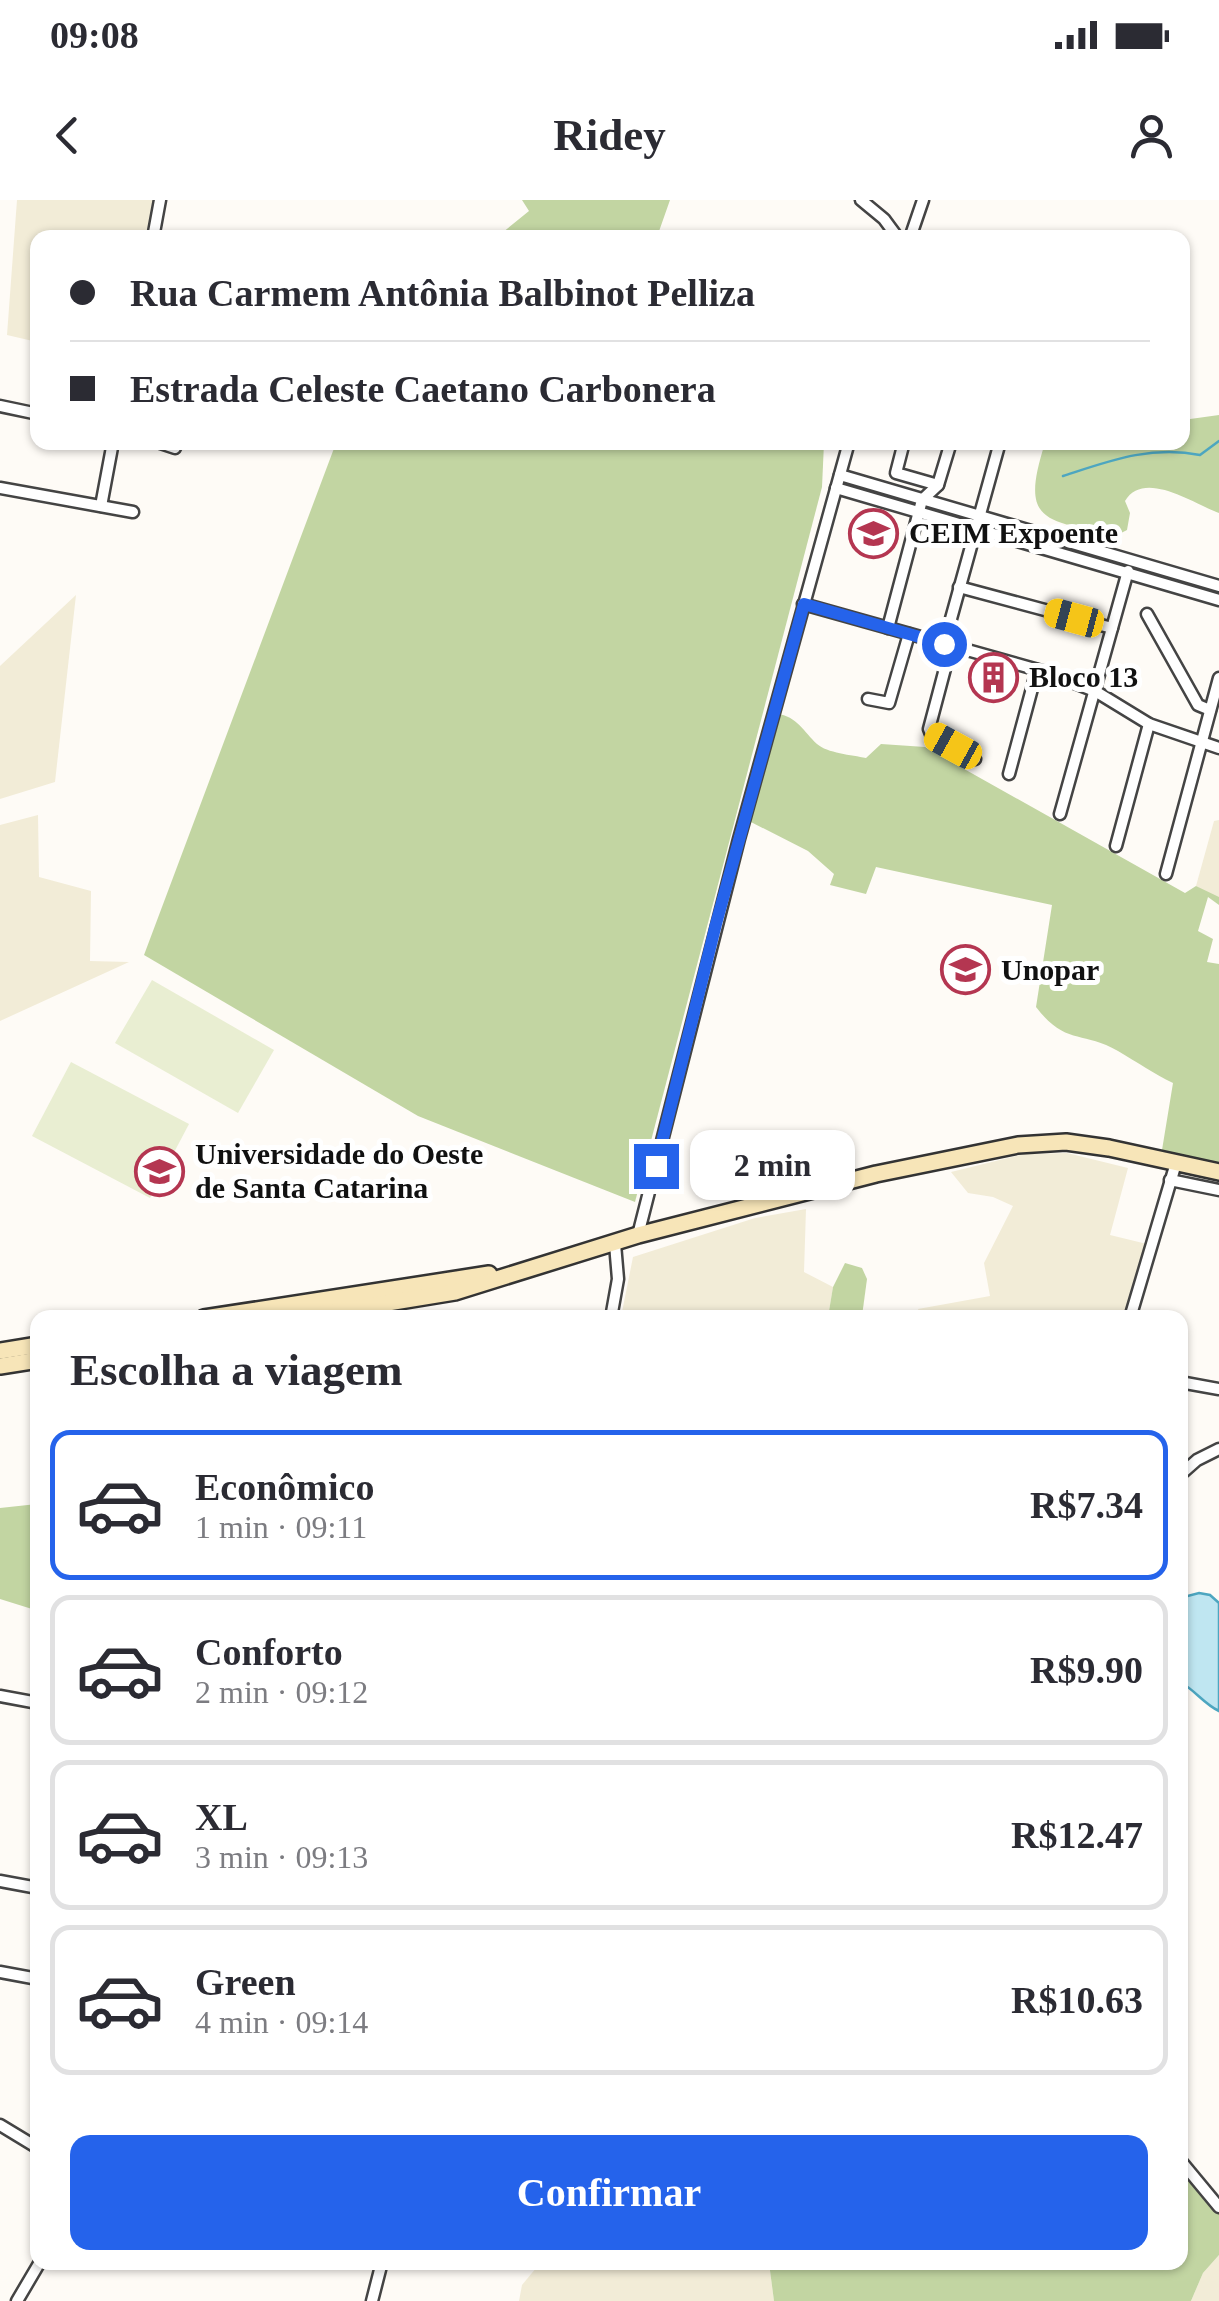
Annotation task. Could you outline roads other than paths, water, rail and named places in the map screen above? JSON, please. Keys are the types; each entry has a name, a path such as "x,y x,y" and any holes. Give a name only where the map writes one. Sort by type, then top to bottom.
{"street":[{"path":"154,230 160,200"},
{"path":"860,200 892,230"},
{"path":"913,230 922,200"},
{"path":"0,406 30,412"},
{"path":"101,506 112,450"},
{"path":"638,1235 720,911 848,450"},
{"path":"902,450 896,473 938,485"},
{"path":"888,628 922,500 938,485 949,450"},
{"path":"975,758 931,734 930,729 959,587 998,450"},
{"path":"840,475 922,500 977,523 1128,574 1219,600"},
{"path":"0,488 134,512"},
{"path":"836,488 919,512 1132,560 1219,586"},
{"path":"1060,814 1132,560"},
{"path":"959,587 1112,628"},
{"path":"804,604 1037,670 1096,691 1149,724 1219,748"},
{"path":"1147,614 1198,704 1210,710"},
{"path":"868,699 890,703 910,634"},
{"path":"1009,774 1037,670"},
{"path":"1166,874 1219,678"},
{"path":"1116,846 1149,724"},
{"path":"345,1310 455,1292 638,1235 876,1174 1018,1145 1066,1142 1219,1172"},
{"path":"1132,1310 1176,1163"},
{"path":"1170,1180 1219,1190"},
{"path":"612,1310 618,1280 615,1244"},
{"path":"254,1310 533,1269"},
{"path":"0,1351 30,1346"},
{"path":"0,1366 30,1361"},
{"path":"1188,1383 1219,1389"},
{"path":"1188,1468 1219,1450"},
{"path":"0,1696 30,1702"},
{"path":"0,1882 30,1887"},
{"path":"0,1972 30,1978"},
{"path":"0,2125 30,2143"},
{"path":"1188,2170 1219,2208"},
{"path":"17,2301 35,2270"},
{"path":"372,2301 380,2270"}],"water":[{"path":"1210,1595 1219,1603 1219,1711 1188,1688 1188,1596"}],"waterway":[{"path":"1063,476 1147,453 1200,455 1219,441"}],"place":[{"name":"CEIM Expoente","path":"874,533"},
{"name":"Bloco 13","path":"994,677"},
{"name":"Unopar","path":"966,970"},
{"name":"Universidade do Oeste de Santa Catarina","path":"160,1171"}]}
